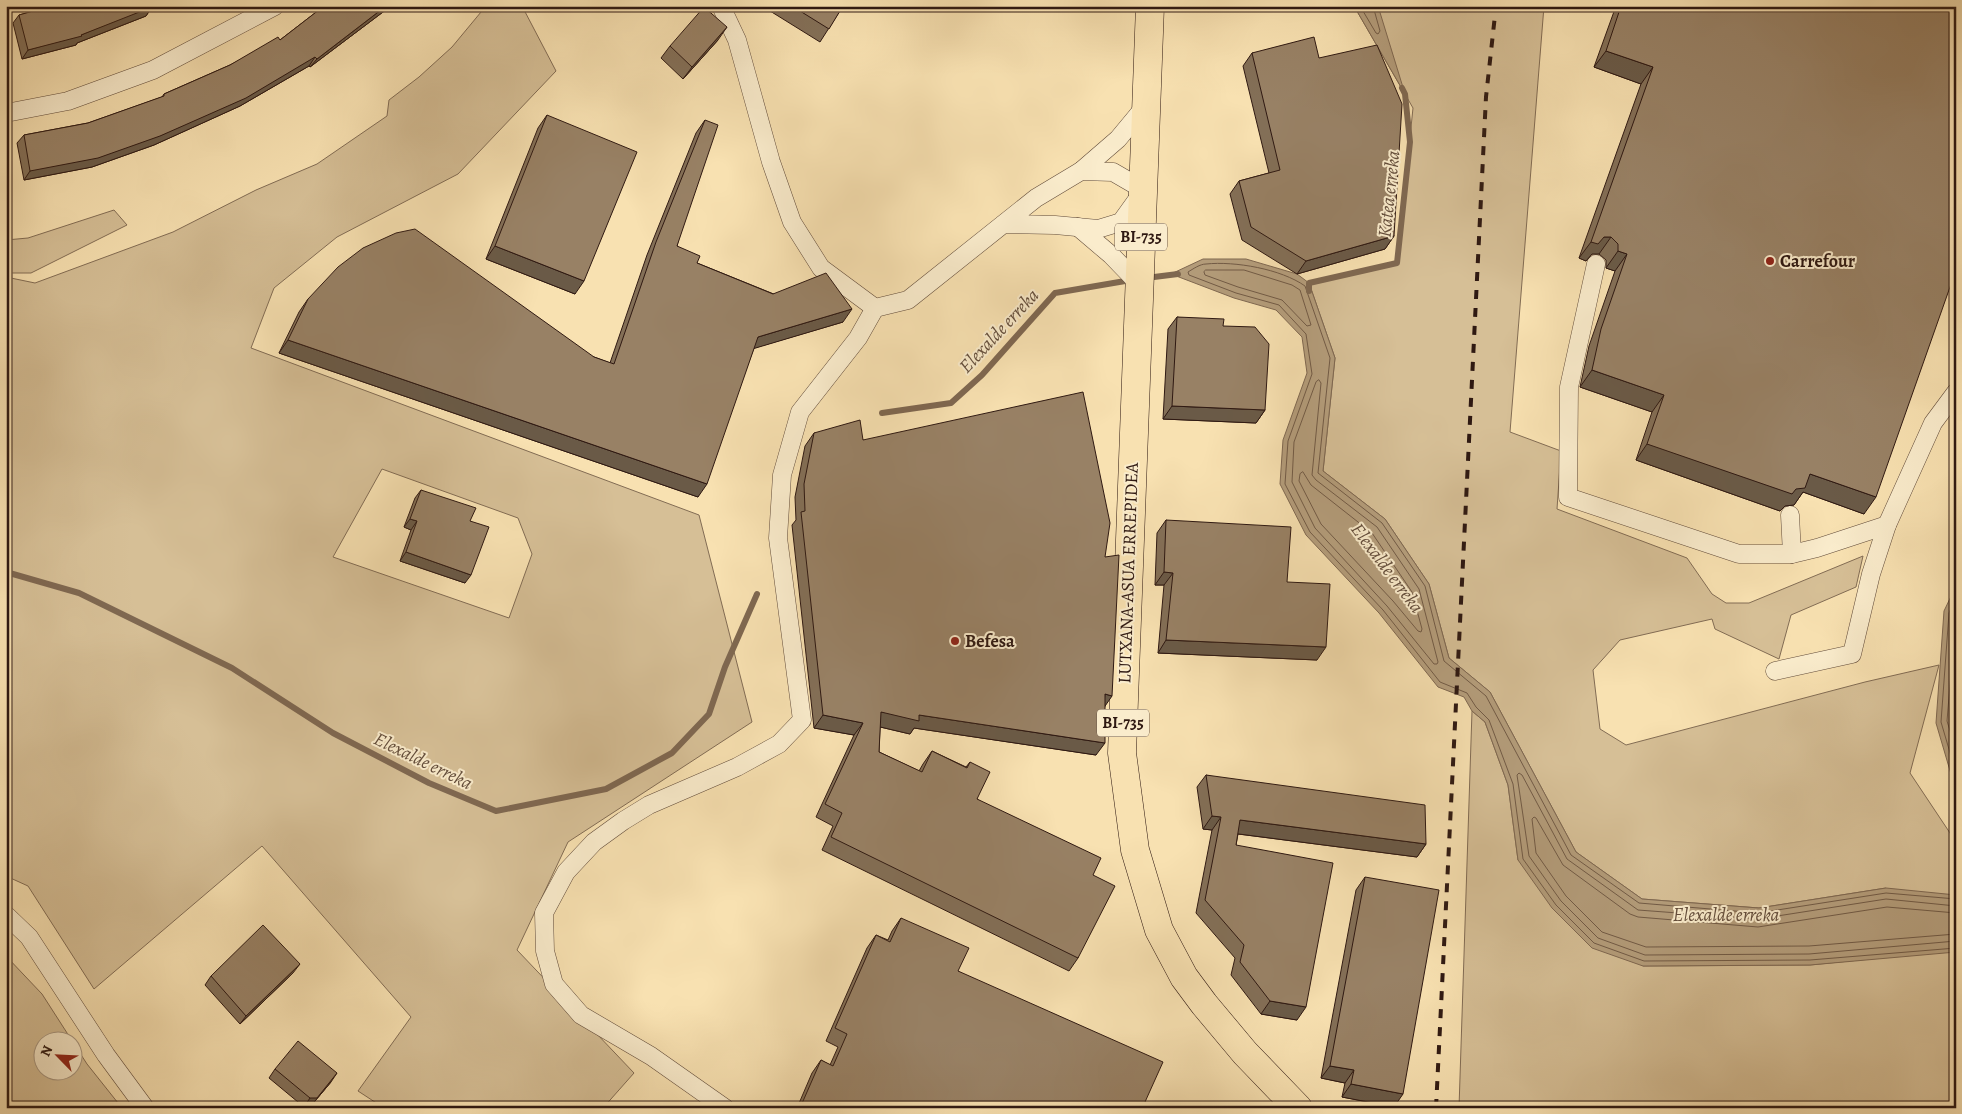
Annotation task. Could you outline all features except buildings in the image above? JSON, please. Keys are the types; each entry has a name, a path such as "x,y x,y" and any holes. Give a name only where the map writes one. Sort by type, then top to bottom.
{"main road":[{"name":"BI-735","path":"1139,284 1150,6"},
{"name":"LUTXANA-ASUA ERREPIDEA","path":"1139,284 1122,753 1135,850 1158,930 1184,977 1204,1004 1245,1052 1298,1108"}],"street":[{"path":"6,113 68,101 153,70 275,6"},
{"path":"721,6 737,40 771,162 792,222 821,268 875,308"},
{"path":"725,1108 651,1056 580,1015 554,984 544,951 544,913 566,872 594,842 649,806 736,767 779,744 802,720 778,538 782,476 800,412 858,338 875,308 908,300 1036,198 1081,171 1118,138 1147,103"},
{"path":"1003,224 1055,225 1098,229 1122,222 1144,190 1113,172 1081,171"},
{"path":"1078,227 1111,255 1139,284"},
{"path":"1596,264 1569,387 1568,497 1739,554 1792,554 1887,525"},
{"path":"1775,671 1852,654 1871,574 1887,525 1933,423 1956,392"},
{"path":"1790,515 1792,554"},
{"path":"6,915 29,937 106,1055 145,1108"}],"shaded area":[{"path":"486,6 522,6 556,71 458,174 337,237 274,288 251,348 699,515 752,722 568,842 517,950 634,1073 603,1108 384,1108 358,1091 411,1017 262,846 94,989 28,886 6,876 6,277 35,283 173,232 256,190 317,164 387,116 389,100 419,77 452,47","holes":["382,469 518,518 532,554 509,618 333,557"]},
{"path":"1354,6 1544,6 1510,432 1561,451 1557,509 1687,558 1712,594 1726,603 1749,603 1863,556 1856,587 1791,615 1779,659 1715,629 1712,619 1620,640 1593,670 1600,729 1626,745 1865,682 1939,665 1910,773 1956,842 1956,1108 1459,1108 1472,711 1485,722 1508,785 1518,860 1643,966 1810,965 1899,956 1886,888 1759,908 1642,899 1576,852 1490,692 1449,658 1429,584 1385,519 1323,471 1335,358 1309,283 1397,262 1413,108"},
{"path":"114,210 127,225 31,273 6,273 6,240 28,238"},
{"path":"6,956 42,994 66,1032 32,1032 32,1082 82,1082 82,1056 122,1108 6,1108"}],"water":[{"path":"1354,6 1378,6 1405,94"},
{"path":"1203,259 1246,259 1297,274 1309,283 1335,358 1323,471 1385,519 1429,584 1449,658 1490,692 1576,852 1642,899 1759,908 1886,888 1956,895 1956,952 1810,965 1643,966 1592,948 1552,908 1518,860 1508,785 1485,722 1472,711 1464,697 1438,687 1379,613 1306,535 1280,484 1283,440 1307,373 1302,337 1276,310 1234,298 1171,274"},
{"path":"1956,586 1956,791 1936,723 1944,611"}],"waterway":[{"name":"Katea erreka","path":"1309,291 1309,283 1397,263 1410,142 1405,94 1402,88"},
{"name":"Elexalde erreka","path":"1146,278 1178,274"},
{"name":"Elexalde erreka","path":"882,413 951,403 982,375 1055,293 1131,280"},
{"name":"Elexalde erreka","path":"6,572 79,593 232,668 333,733 429,783 496,811 606,789 672,753 709,714 725,667 757,594"}],"railway":[{"path":"1436,1108 1486,97 1496,6"}],"place":[{"name":"Carrefour","path":"1770,261"},
{"name":"Befesa","path":"955,641"}]}
